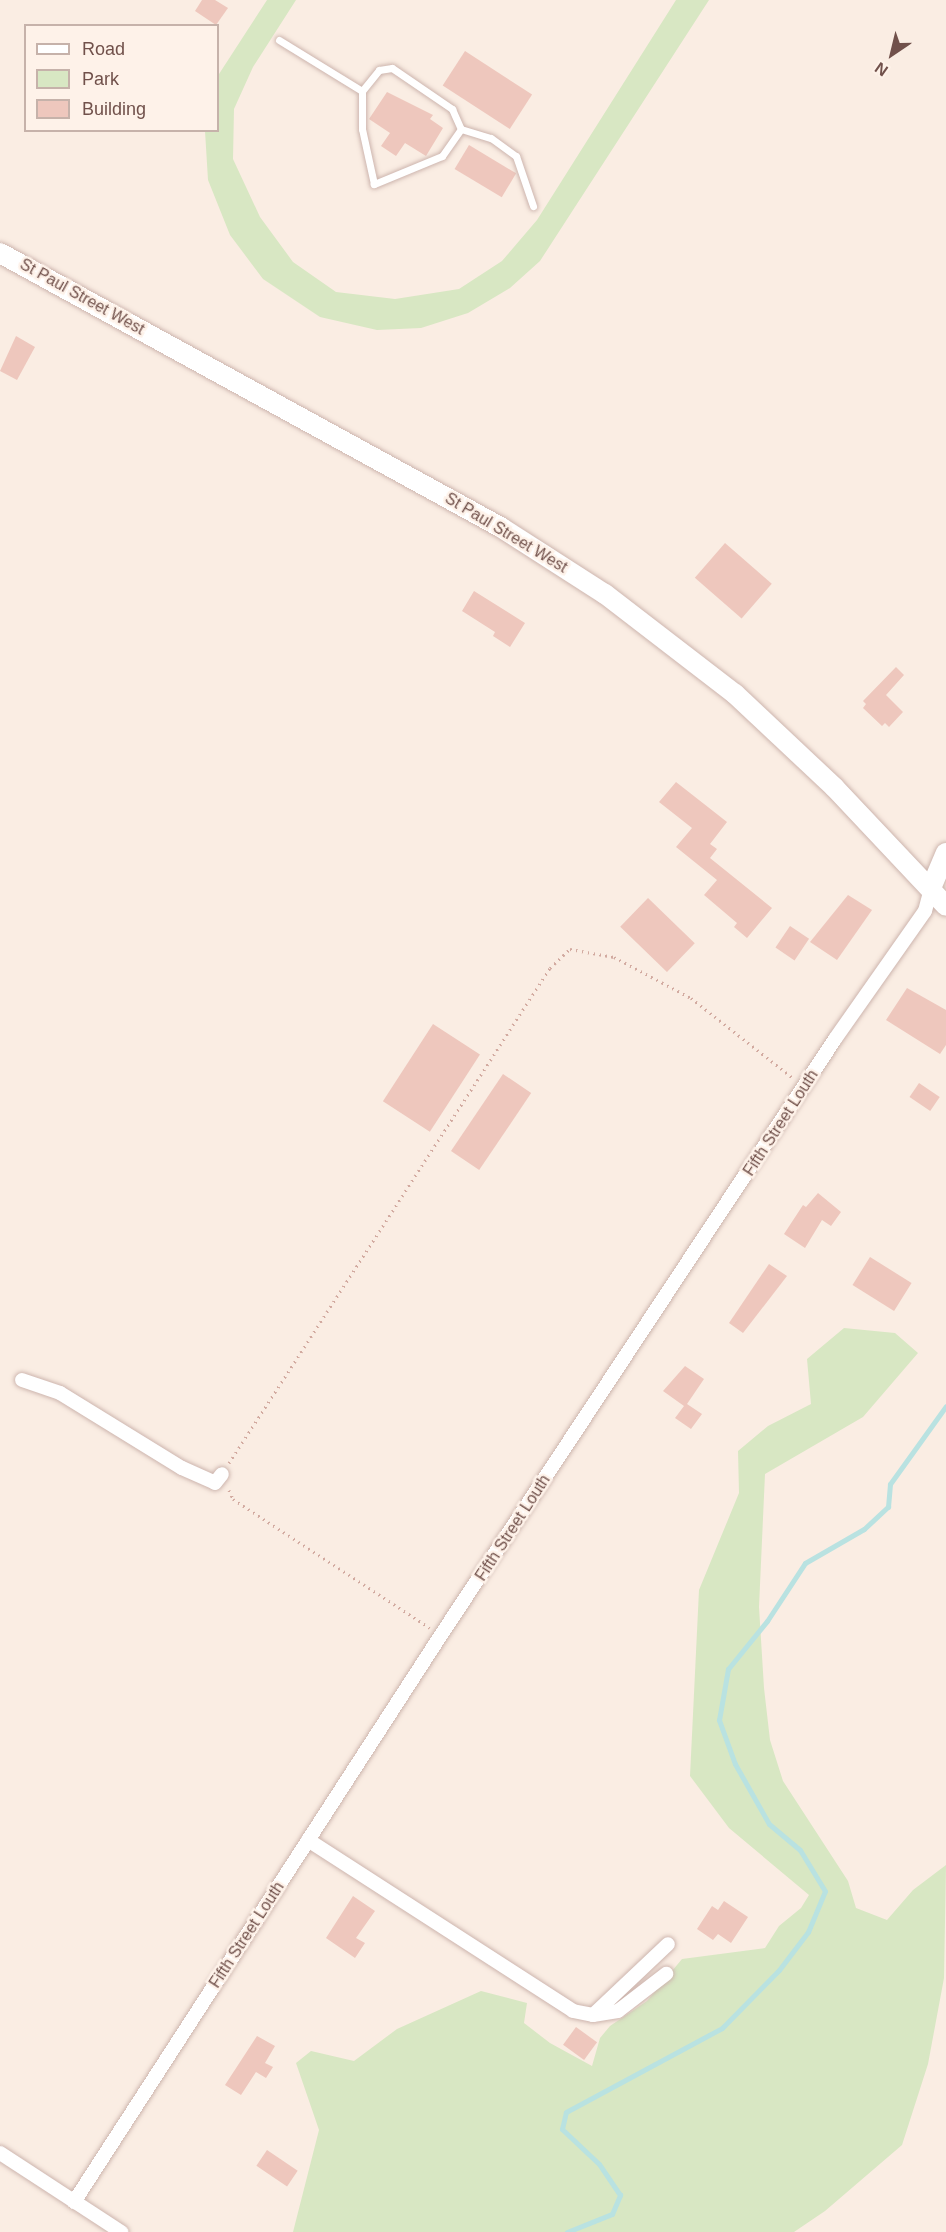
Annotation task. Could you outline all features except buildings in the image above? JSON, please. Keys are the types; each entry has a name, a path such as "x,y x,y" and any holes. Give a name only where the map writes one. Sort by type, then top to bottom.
{"main road":[{"name":"St Paul Street West","path":"0,253 502,528 605,594 735,694 834,787 946,906"},
{"name":"Fifth Street Louth","path":"931,888 946,853"}],"street":[{"name":"Fifth Street Louth","path":"74,2202 441,1635 805,1086 925,911 931,888"},
{"path":"22,1380 60,1393 182,1468 215,1483 222,1474"},
{"path":"308,1840 563,2006 593,2014 618,2012 666,1974"},
{"path":"593,2014 668,1944"},
{"path":"0,2153 122,2232"}],"lane":[{"path":"279,40 362,92"},
{"path":"461,129 442,156 374,184 362,129 362,92 379,70 392,68 452,109 461,129 491,138 516,156 533,207"}],"path":[{"path":"441,1635 233,1499 222,1474 550,968 570,949 614,957 691,998 805,1086"}],"green space":[{"path":"267,0 296,0 253,67 234,109 233,159 260,217 293,262 336,292 395,299 459,289 502,261 537,220 676,0 709,0 540,261 510,288 468,313 421,328 377,330 320,317 263,279 230,235 208,180 205,132 219,132 219,74"},
{"path":"844,1328 895,1333 918,1353 863,1417 765,1474 759,1607 764,1688 770,1740 783,1781 848,1881 856,1908 887,1920 913,1890 946,1865 944,1978 928,2064 902,2145 825,2211 794,2232 293,2232 319,2130 296,2063 311,2051 354,2061 397,2029 481,1991 527,2003 524,2023 550,2043 592,2066 600,2038 610,2026 647,2001 682,1959 765,1948 779,1926 801,1908 809,1895 729,1828 690,1776 699,1590 739,1493 738,1451 768,1426 811,1404 807,1359"}],"waterway":[{"path":"567,2232 612,2214 620,2195 599,2164 562,2129 566,2112 722,2028 779,1970 808,1932 825,1891 800,1850 769,1824 735,1764 719,1720 728,1669 767,1621 805,1563 864,1529 888,1507 890,1484 946,1406"}]}
